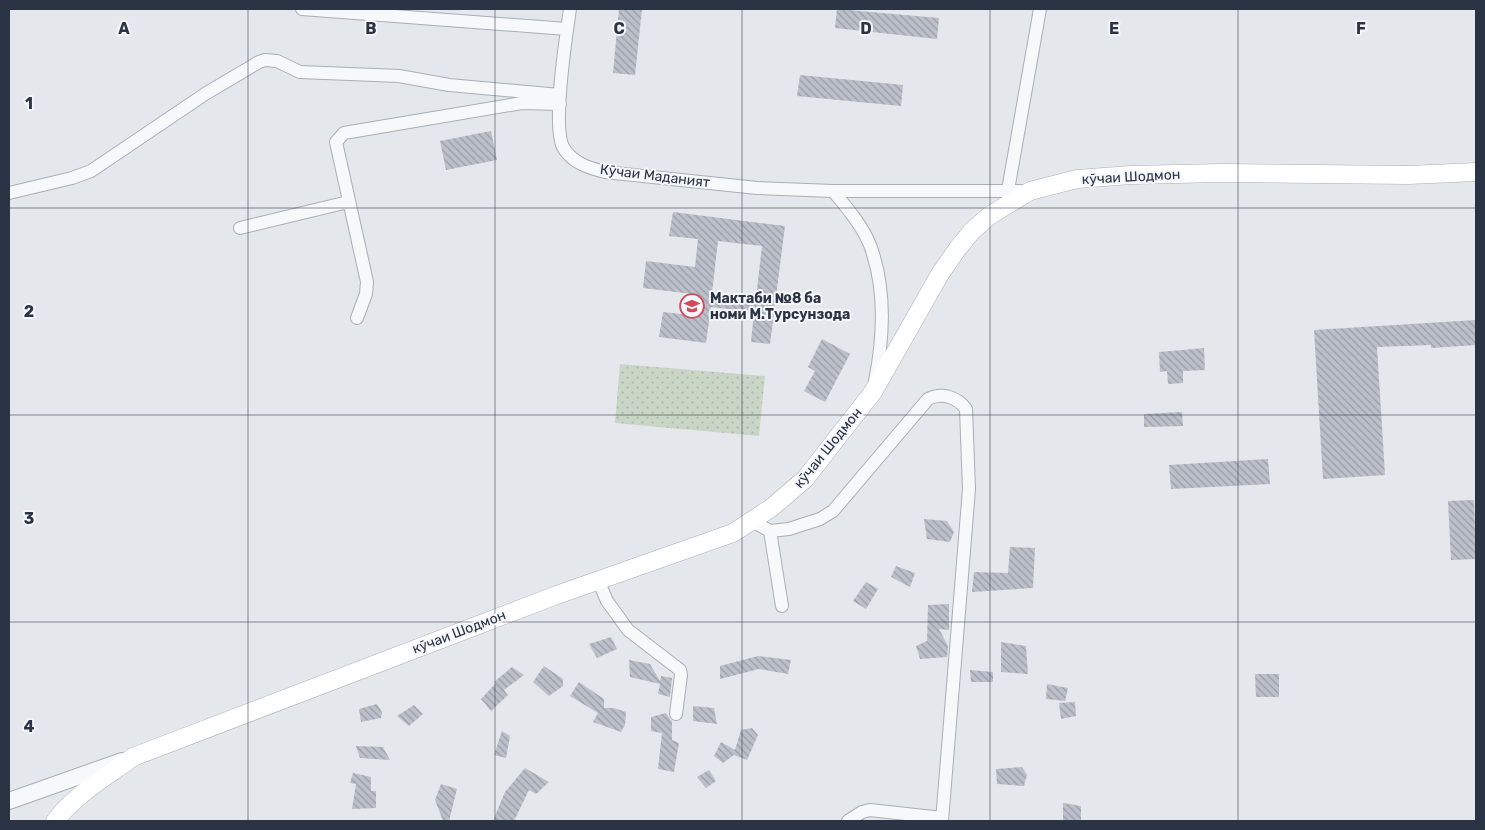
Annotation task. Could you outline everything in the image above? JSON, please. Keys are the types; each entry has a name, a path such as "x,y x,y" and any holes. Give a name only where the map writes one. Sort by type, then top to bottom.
{"main road":[{"name":"кӯчаи Шодмон","path":"55,821 71,802 90,786 108,776 133,757 434,641 732,533 752,521 790,494 805,480 873,392 940,274 967,236 989,216 1030,191 1077,179 1131,175 1221,173 1408,175 1476,172"}],"street":[{"path":"302,9 567,29"},
{"name":"Кӯчаи Маданият","path":"570,9 560,100 559,130 563,146 571,158 586,167 605,172 758,188 833,191 1030,191"},
{"path":"1008,190 1040,9"},
{"path":"9,193 72,178 91,171 205,94 265,60 276,61 300,72 399,76 448,85 560,100"},
{"path":"357,318 366,294 367,282 336,142 344,133 522,102 560,100"},
{"path":"833,191 862,230 869,244 878,275 882,315 882,342 873,392"},
{"path":"240,228 348,202"},
{"path":"752,521 770,531 789,529 820,519 833,511 928,399 937,396 947,396 959,402 966,409 969,489 942,820 870,810 862,812 848,821"},
{"path":"770,531 782,606"},
{"path":"598,580 607,601 628,630 680,670 682,675 676,714"},
{"path":"9,801 133,757"}],"green space":[{"path":"620,364 765,376 759,436 615,423"}],"building":[{"path":"619,9 642,9 635,75 613,73"},
{"path":"837,9 939,18 937,39 835,28"},
{"path":"800,75 903,85 901,106 797,96"},
{"path":"491,131 497,160 446,170 440,141"},
{"path":"673,212 785,226 770,344 751,342 754,312 711,307 706,343 659,337 663,312 689,315 692,294 643,288 646,261 695,267 698,239 669,236","holes":["718,241 762,246 756,298 712,293"]},
{"path":"1476,320 1476,345 1431,348 1431,345 1377,347 1385,475 1323,479 1314,330"},
{"path":"822,339 850,354 825,402 804,391 815,371 808,367"},
{"path":"1204,348 1205,370 1183,371 1183,383 1168,384 1167,371 1160,372 1159,352"},
{"path":"1182,412 1183,426 1144,427 1144,414"},
{"path":"1268,459 1270,484 1171,489 1169,465"},
{"path":"1474,500 1476,559 1451,560 1448,501"},
{"path":"924,519 947,521 954,532 950,542 927,539"},
{"path":"1010,547 1035,548 1033,588 972,592 974,572 1008,573"},
{"path":"896,566 915,573 910,587 891,577"},
{"path":"866,582 878,589 866,609 853,601"},
{"path":"949,604 949,630 939,629 948,646 947,657 920,659 916,646 927,641 928,605"},
{"path":"611,637 617,649 597,658 589,644"},
{"path":"1001,642 1026,646 1028,674 1001,672"},
{"path":"758,656 791,660 788,674 759,669 720,679 720,666"},
{"path":"629,660 650,664 660,681 661,676 672,678 670,697 658,694 660,684 630,677"},
{"path":"544,666 563,679 563,686 549,696 533,682"},
{"path":"512,667 524,675 504,690 508,695 491,711 481,699 496,683 494,682"},
{"path":"970,670 993,672 993,682 971,682"},
{"path":"1255,674 1279,674 1279,697 1256,697"},
{"path":"579,682 604,699 604,708 614,708 626,712 625,725 621,732 593,722 598,713 570,696"},
{"path":"1047,684 1068,688 1065,701 1046,699"},
{"path":"1075,702 1076,716 1061,719 1059,703"},
{"path":"377,704 382,712 381,718 361,722 359,709"},
{"path":"414,705 423,714 409,726 397,716"},
{"path":"693,706 714,708 717,724 693,721"},
{"path":"666,713 672,722 672,740 679,743 674,772 658,769 662,733 651,731 651,717"},
{"path":"752,728 758,735 747,760 734,755 723,763 714,756 721,742 735,750 741,730"},
{"path":"502,731 510,736 506,758 494,755"},
{"path":"356,746 383,747 390,760 360,758"},
{"path":"1022,767 1027,775 1024,786 997,784 996,769"},
{"path":"525,768 549,782 536,794 529,790 514,821 493,821 505,792"},
{"path":"709,770 716,781 706,788 697,777"},
{"path":"353,773 371,777 371,791 376,791 376,808 352,809 356,784 350,783"},
{"path":"441,784 457,789 449,821 443,821 435,800"},
{"path":"1063,803 1081,806 1081,821 1063,821"}],"place":[{"name":"Мактаби №8 ба номи М.Турсунзода","path":"692,306"}]}
